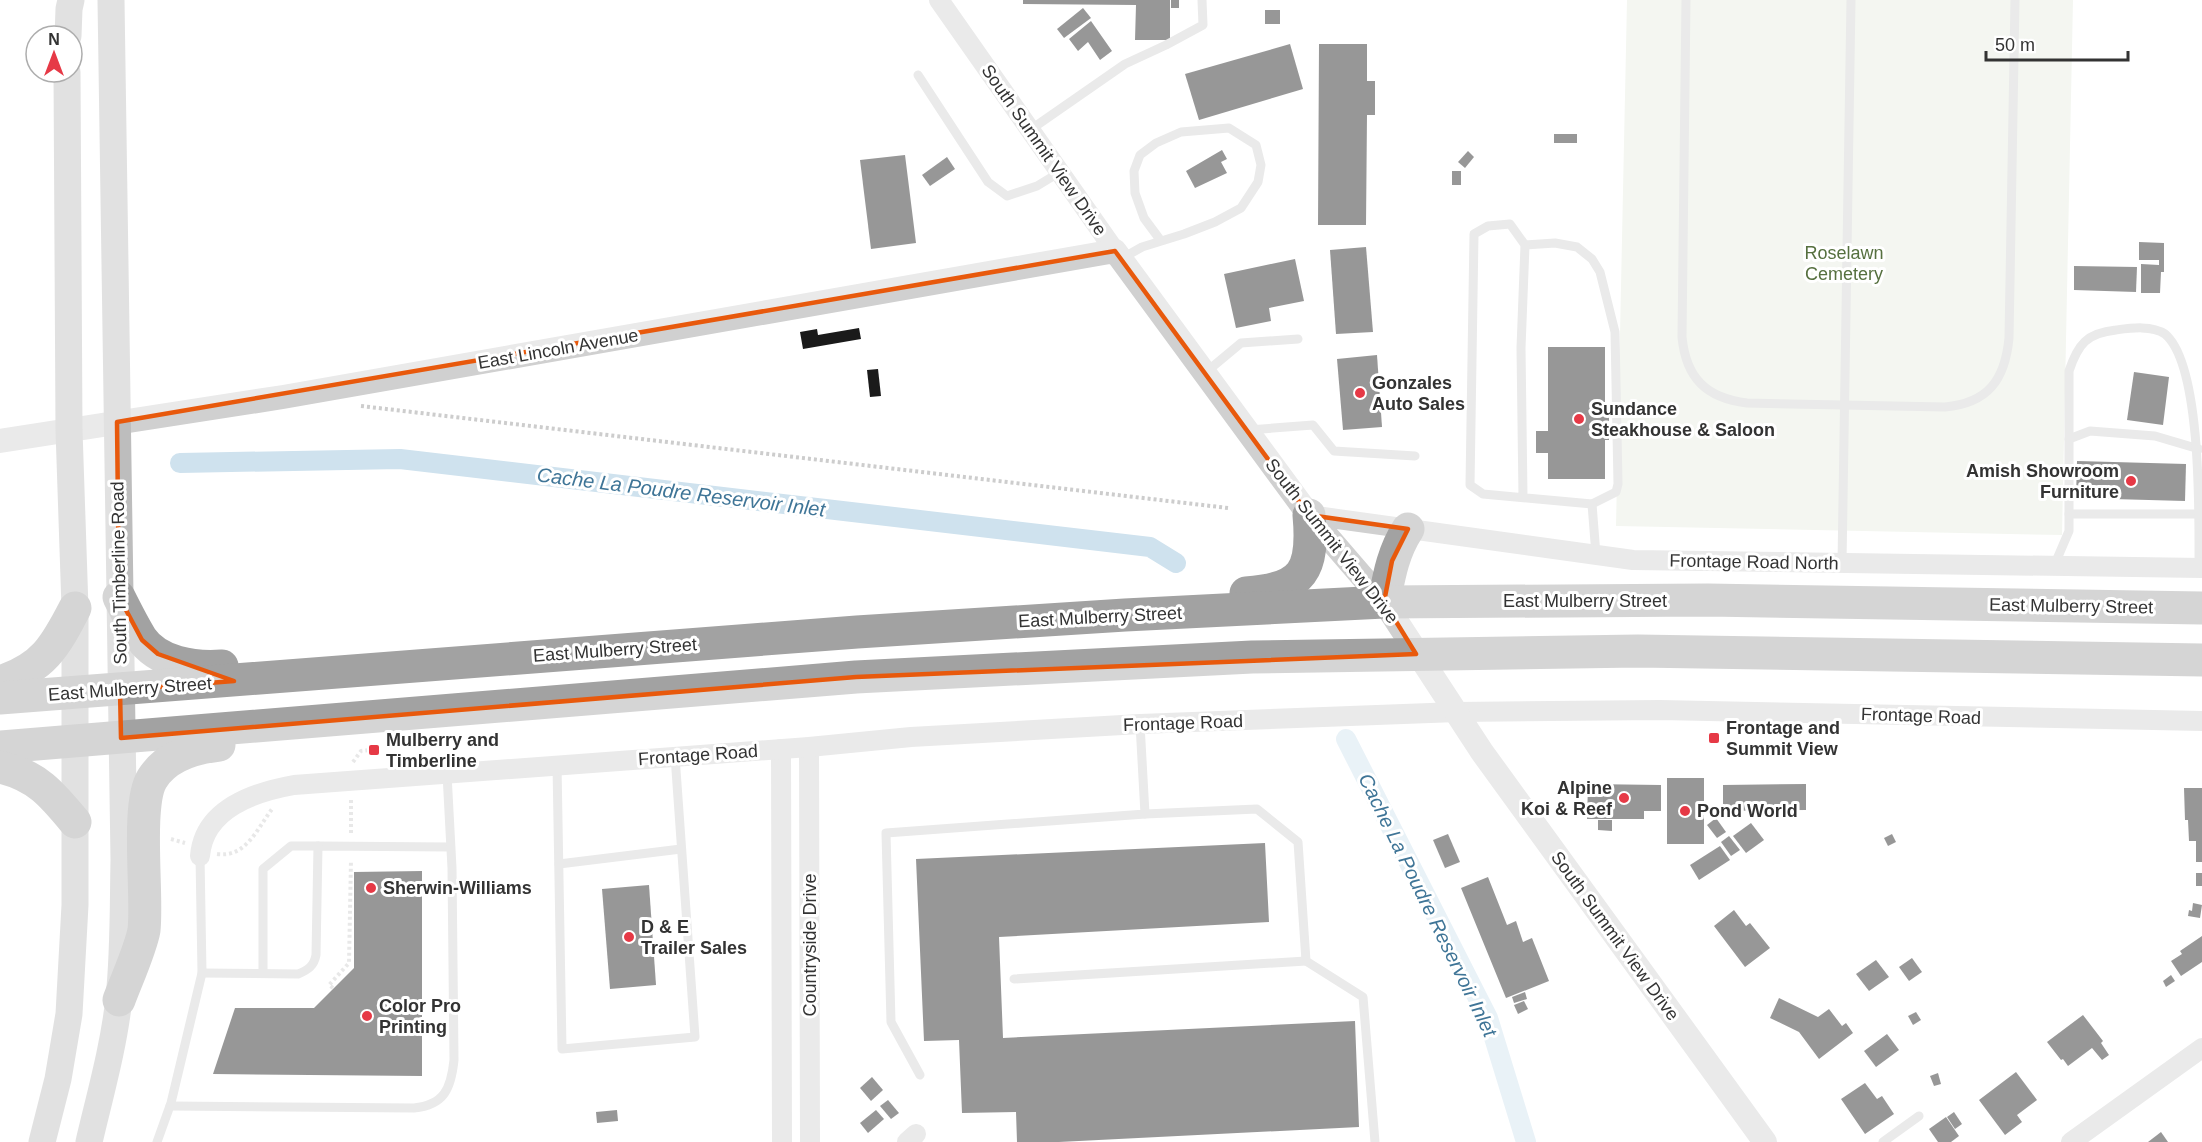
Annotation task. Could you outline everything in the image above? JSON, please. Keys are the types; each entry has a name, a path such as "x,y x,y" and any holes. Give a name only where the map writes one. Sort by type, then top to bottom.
{"highway":[{"path":"1125,615 1190,597 1278,589 1299,578 1306,568 1310,554 1309,515"},
{"path":"1384,602 1392,561 1398,543 1408,529"},
{"path":"119,597 142,640 158,654 184,664 209,667 574,639 642,648"},
{"name":"East Mulberry Street","path":"0,698 642,648 1125,615 1384,602 1708,600 2202,608"},
{"path":"0,682 28,671 47,656 57,644 75,608"},
{"path":"0,747 868,677 1252,657 1638,651 2202,660"},
{"path":"119,1000 144,932 147,791 158,771 172,758 207,746 308,735 436,726 571,701"},
{"path":"0,767 33,778 55,798 75,822"}],"main road":[{"path":"68,24 71,0"},
{"name":"South Timberline Road","path":"89,1142 106,1073 119,1000 123,944 124,860 111,0"},
{"path":"42,1142 58,1079 69,1014 75,905 75,608 69,430 67,84"}],"street":[{"name":"South Summit View Drive","path":"939,0 1118,255 1309,515 1384,602 1482,752 1765,1142"},
{"name":"East Lincoln Avenue","path":"0,441 294,395 1118,255"},
{"name":"Frontage Road North","path":"1309,515 1633,560 2201,568"},
{"name":"Frontage Road","path":"201,852 204,838 212,824 226,810 245,798 268,790 351,781 809,747 911,737 1140,724 1457,712 1660,710 2202,721"},
{"name":"Countryside Drive","path":"809,747 810,1142"},
{"name":"Countryside Drive","path":"781,749 782,1142"},
{"path":"2071,1142 2202,1048"}],"lane":[{"path":"1030,130 1125,64 1203,25 1202,0"},
{"path":"1686,0 1682,337 1683,354 1690,370 1710,393 1726,401 1945,407 1963,405 1980,397 1993,386 2002,373 2008,356 2015,0"},
{"path":"1842,563 1851,0"},
{"path":"918,75 988,182 1007,196 1037,186 1060,172"},
{"path":"1118,255 1161,241 1215,222 1241,208 1258,182 1261,165 1256,146 1229,128 1181,132 1156,143 1140,155 1134,171 1135,193 1144,218 1161,241"},
{"path":"1523,497 1521,348 1525,245 1510,224 1488,226 1474,234 1470,485 1483,494 1592,504 1616,492 1618,484 1615,332 1600,272 1592,259 1577,247 1555,243 1525,245"},
{"path":"2054,566 2069,531 2069,371 2075,353 2085,340 2100,331 2135,328 2166,334 2176,346 2192,383 2199,449 2201,568"},
{"path":"1205,374 1241,343 1298,339"},
{"path":"1247,430 1313,425 1334,451 1415,456"},
{"path":"2069,439 2091,431 2155,436 2199,449"},
{"path":"1592,504 1596,555"},
{"path":"2069,514 2199,514"},
{"path":"1140,724 1145,814"},
{"path":"557,765 562,1049 695,1037 675,756"},
{"path":"170,1106 404,1108 423,1107 439,1100 449,1084 454,1060 452,868 447,774"},
{"path":"920,1075 891,1022 886,833 1145,814 1257,809 1298,842 1306,961"},
{"path":"263,973 263,869 291,846 450,847"},
{"path":"202,973 298,974 307,970 315,962 318,846"},
{"path":"559,864 681,849"},
{"path":"157,1142 170,1106 202,973 201,852"},
{"path":"1014,979 1306,961 1363,997 1375,1142"},
{"path":"1883,1142 1918,1116"}],"path":[{"path":"354,405 1228,508"},
{"path":"351,781 353,764 362,751 370,750"},
{"path":"333,988 329,985 349,963 351,797 341,798"},
{"path":"171,839 201,852 219,855 234,854 252,838 274,807 279,806"}],"highlighted area":[{"path":"1115,251 1309,515 1408,529 1392,561 1384,602 1416,654 856,677 121,738 120,690 234,681 158,654 142,640 119,597 117,422"}],"green space":[{"name":"Roselawn Cemetery","path":"1627,0 2073,0 2062,535 1616,526"}],"building":[{"path":"1023,0 1170,0 1170,40 1135,40 1136,5 1023,4"},
{"path":"1171,0 1179,0 1179,8 1171,8"},
{"path":"1083,8 1091,18 1064,38 1057,29"},
{"path":"1265,10 1280,10 1280,24 1265,24"},
{"path":"1091,21 1112,51 1100,60 1088,42 1078,51 1069,39"},
{"path":"1290,44 1303,89 1199,120 1185,74"},
{"path":"1319,44 1367,44 1367,81 1375,81 1375,115 1367,115 1366,225 1318,225"},
{"path":"1554,134 1577,134 1577,143 1554,143"},
{"path":"1222,150 1227,159 1221,162 1227,173 1195,188 1186,171"},
{"path":"1468,151 1474,157 1465,168 1458,162"},
{"path":"905,155 916,243 871,249 860,160"},
{"path":"947,157 955,169 930,186 922,175"},
{"path":"1452,171 1461,171 1461,185 1452,185"},
{"path":"2139,242 2164,243 2164,272 2161,272 2160,293 2141,293 2141,264 2159,265 2159,260 2139,260"},
{"path":"1366,247 1373,332 1336,334 1330,250"},
{"path":"1295,259 1304,301 1269,308 1271,321 1236,328 1224,274"},
{"path":"2074,266 2137,267 2136,292 2074,290"},
{"path":"859,328 861,339 803,349 800,332 817,329 818,335"},
{"name":"Sundance Steakhouse & Saloon","path":"1548,347 1605,347 1605,406 1609,406 1609,440 1605,440 1605,479 1548,479 1548,453 1536,453 1536,431 1548,431"},
{"name":"Gonzales Auto Sales","path":"1377,355 1382,427 1343,430 1337,359"},
{"path":"878,369 881,396 870,397 867,370"},
{"path":"2134,372 2169,377 2163,425 2127,420"},
{"name":"Amish Showroom Furniture","path":"2077,461 2186,464 2185,501 2076,498"},
{"name":"Pond World","path":"1667,778 1704,778 1704,844 1667,844"},
{"name":"Alpine Koi & Reef","path":"1588,784 1661,785 1661,811 1644,811 1644,819 1587,819"},
{"path":"1806,784 1806,810 1723,811 1723,785"},
{"path":"2184,788 2202,788 2202,862 2196,862 2196,841 2189,841 2188,820 2185,820"},
{"path":"1716,818 1726,832 1717,838 1707,825"},
{"path":"1598,820 1612,820 1612,831 1598,830"},
{"path":"1751,823 1764,840 1746,853 1733,836"},
{"path":"1448,834 1460,862 1445,868 1433,840"},
{"path":"1892,834 1896,842 1888,846 1884,838"},
{"path":"1729,836 1740,850 1731,856 1721,842"},
{"path":"1265,843 1269,922 999,937 1003,1038 1355,1021 1359,1127 1059,1142 1017,1142 1016,1112 962,1113 959,1040 924,1041 916,859"},
{"path":"1720,846 1730,860 1699,880 1690,865"},
{"path":"422,871 422,1076 213,1074 235,1008 314,1008 354,968 354,872"},
{"path":"2196,873 2202,873 2202,886 2196,886"},
{"path":"1488,877 1507,925 1516,921 1523,942 1532,938 1549,981 1506,998 1461,888"},
{"name":"D & E Trailer Sales","path":"649,885 656,985 610,989 602,889"},
{"path":"2193,903 2202,905 2200,918 2188,916 2189,910 2192,911"},
{"path":"1734,910 1746,926 1750,923 1770,948 1745,967 1714,926"},
{"path":"2202,936 2202,962 2181,976 2171,961 2182,954 2180,951"},
{"path":"1912,958 1922,972 1909,981 1899,967"},
{"path":"1876,960 1889,977 1869,991 1856,974"},
{"path":"2171,975 2175,981 2166,987 2163,981"},
{"path":"1525,992 1527,999 1514,1003 1512,997"},
{"path":"1779,998 1818,1017 1829,1009 1842,1026 1846,1023 1853,1033 1819,1059 1799,1032 1770,1018"},
{"path":"1524,1001 1528,1009 1518,1014 1514,1005"},
{"path":"1916,1012 1921,1020 1913,1025 1908,1016"},
{"path":"2083,1015 2103,1041 2101,1043 2109,1055 2102,1060 2092,1048 2068,1066 2047,1042"},
{"path":"1887,1034 1899,1050 1876,1067 1864,1051"},
{"path":"2016,1072 2037,1100 2017,1115 2022,1122 2005,1135 1979,1100"},
{"path":"1938,1073 1941,1084 1934,1086 1930,1076"},
{"path":"872,1077 883,1090 871,1101 860,1088"},
{"path":"1865,1083 1877,1099 1882,1096 1894,1114 1865,1134 1841,1099"},
{"path":"888,1100 899,1113 891,1119 880,1106"},
{"path":"617,1110 618,1121 597,1123 596,1112"},
{"path":"876,1110 884,1119 868,1133 860,1123"},
{"path":"1954,1112 1962,1124 1955,1129 1947,1117"},
{"path":"1946,1117 1959,1136 1951,1142 1938,1142 1929,1129"},
{"path":"2161,1132 2168,1142 2148,1142"}],"waterway":[{"name":"Cache La Poudre Reservoir Inlet","path":"180,463 400,459 1150,547 1176,563"},
{"name":"Cache La Poudre Reservoir Inlet","path":"1346,739 1488,1018 1526,1142"}],"place":[{"name":"Gonzales Auto Sales","path":"1360,393"},
{"name":"Sundance Steakhouse & Saloon","path":"1579,419"},
{"name":"Amish Showroom Furniture","path":"2131,481"},
{"name":"Frontage and Summit View","path":"1714,738"},
{"name":"Mulberry and Timberline","path":"374,750"},
{"name":"Alpine Koi & Reef","path":"1624,798"},
{"name":"Pond World","path":"1685,811"},
{"name":"Sherwin-Williams","path":"371,888"},
{"name":"D & E Trailer Sales","path":"629,937"},
{"name":"Color Pro Printing","path":"367,1016"}]}
